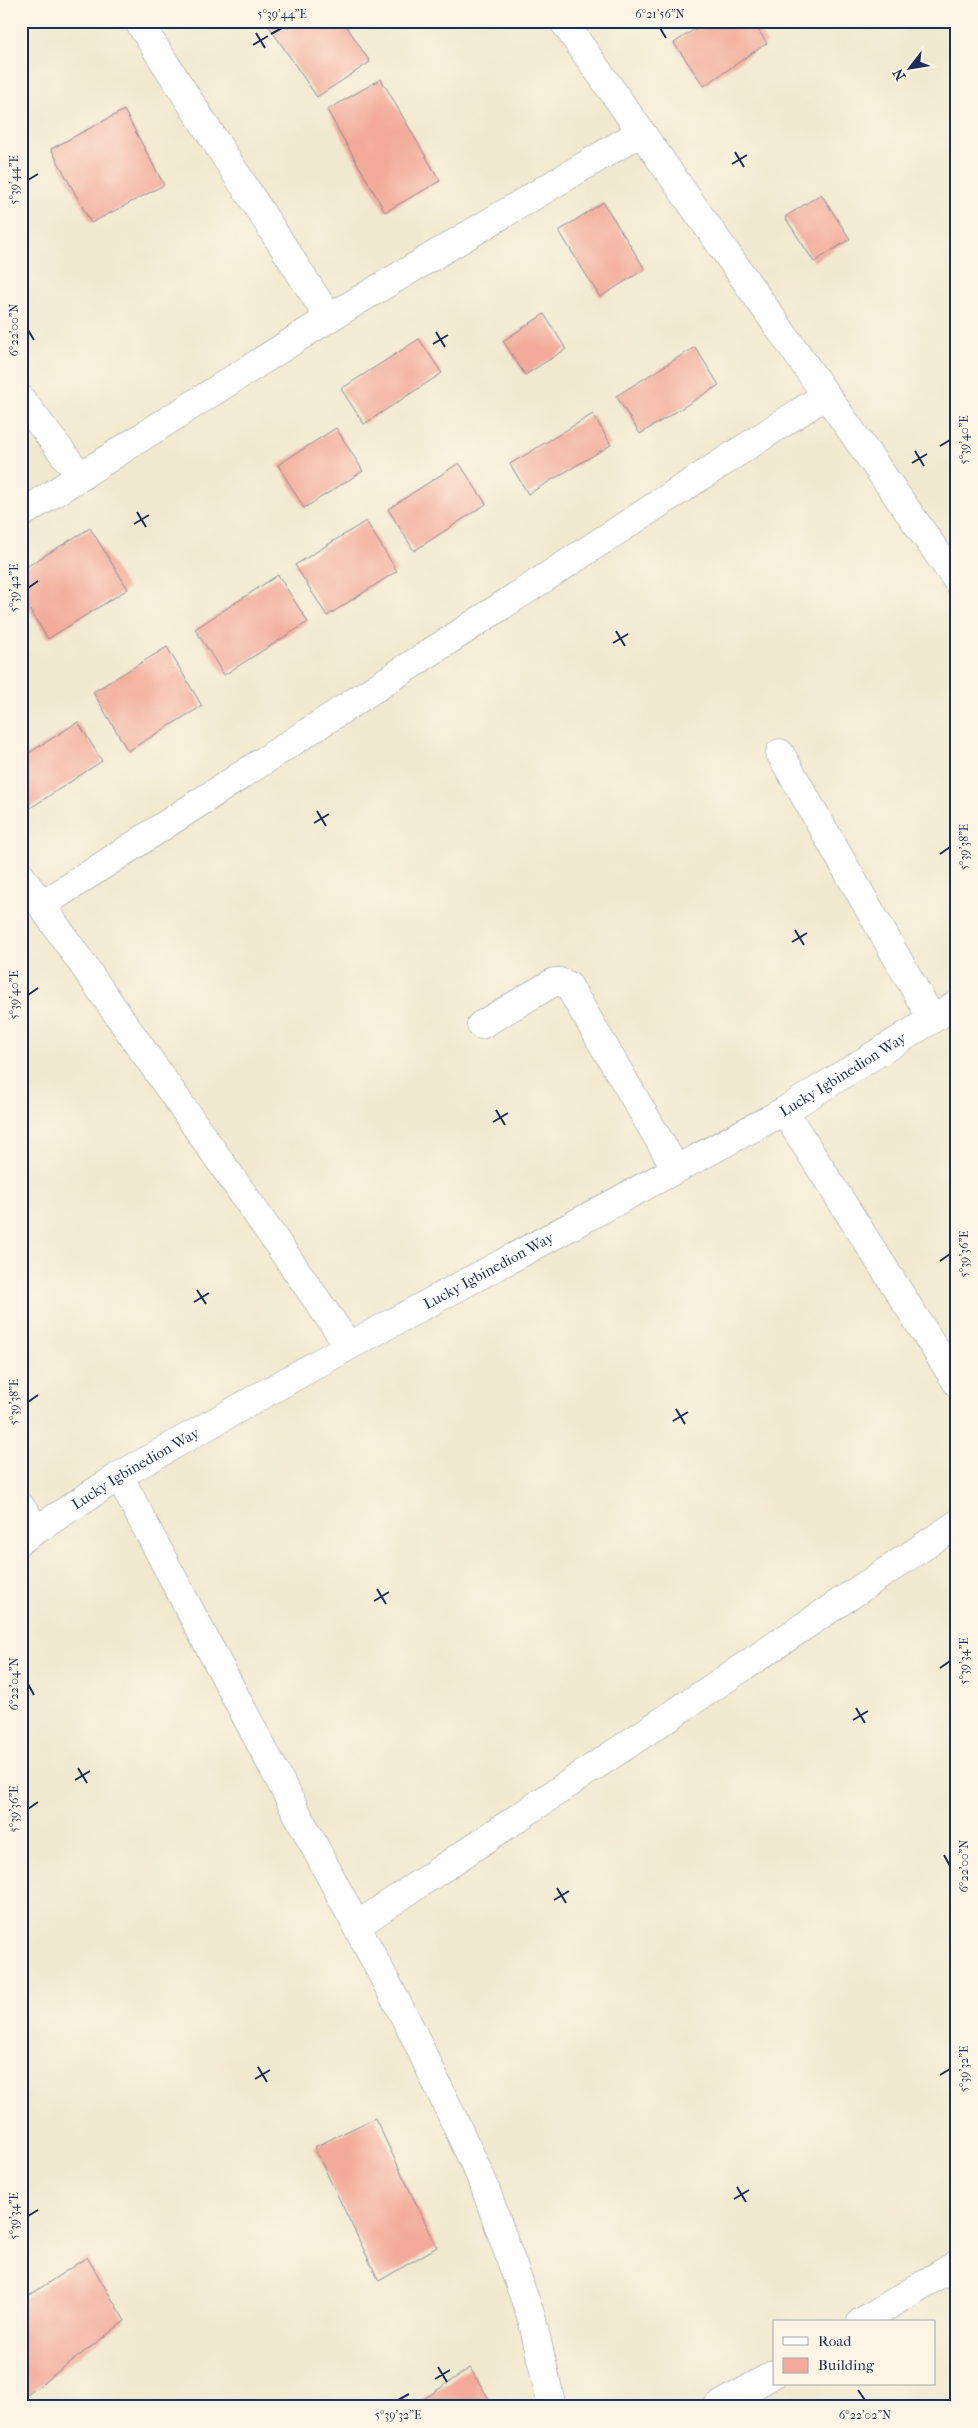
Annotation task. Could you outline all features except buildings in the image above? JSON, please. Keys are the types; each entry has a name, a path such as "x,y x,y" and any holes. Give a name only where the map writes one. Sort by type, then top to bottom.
{"street":[{"path":"138,21 329,318"},
{"path":"563,21 957,581"},
{"path":"21,514 82,477 329,318 641,132"},
{"path":"42,905 826,395"},
{"path":"21,399 82,477"},
{"path":"780,753 932,1019"},
{"path":"21,876 349,1346"},
{"path":"481,1025 554,982 568,985 676,1169"},
{"name":"Lucky Igbinedion Way","path":"29,1534 119,1476 349,1346 784,1110 957,1004"},
{"path":"784,1110 957,1383"},
{"path":"119,1476 412,2031 483,2182 532,2319 552,2407"},
{"path":"21,1507 29,1534"},
{"path":"356,1926 957,1524"},
{"path":"864,2320 957,2264"},
{"path":"717,2407 773,2375"}]}
